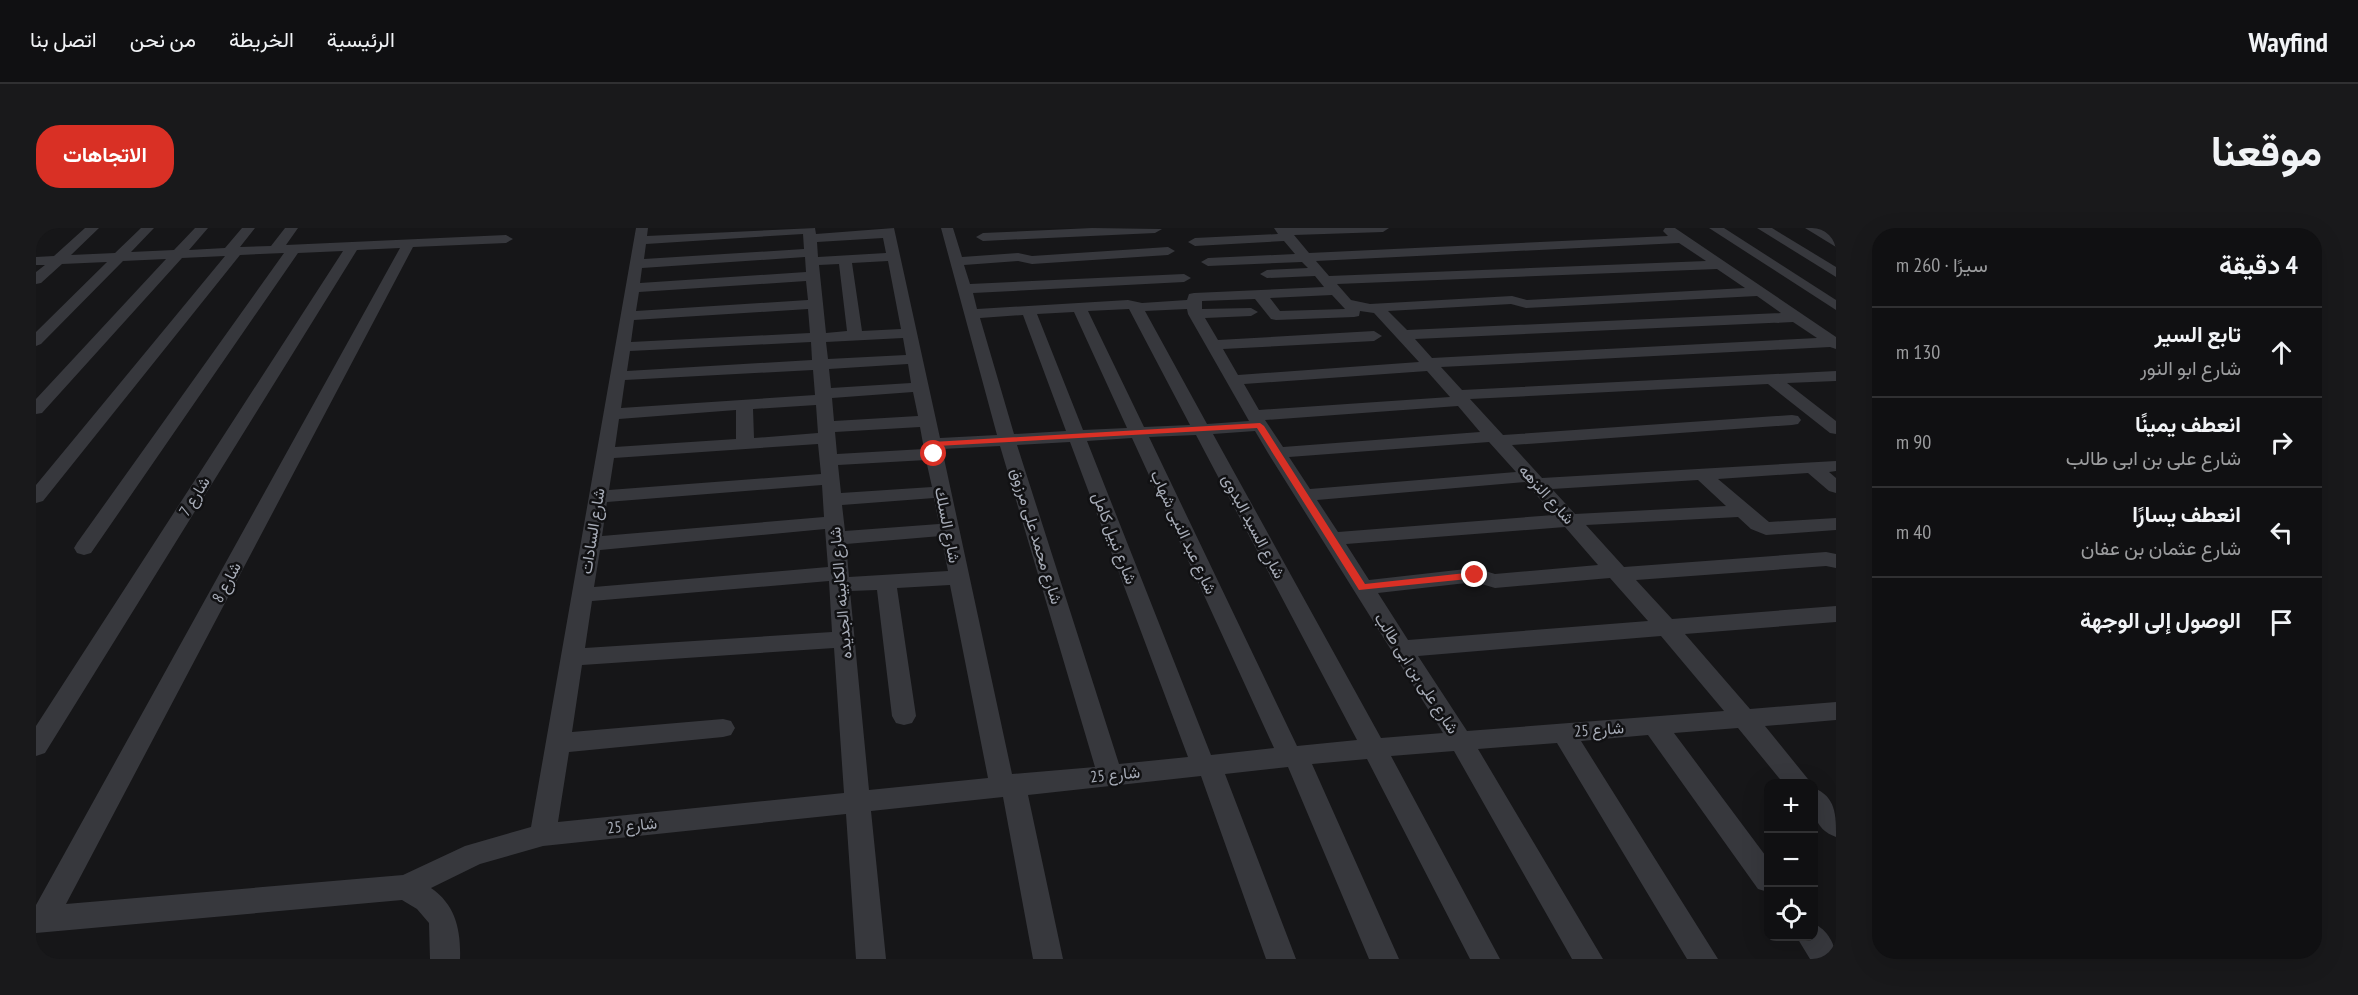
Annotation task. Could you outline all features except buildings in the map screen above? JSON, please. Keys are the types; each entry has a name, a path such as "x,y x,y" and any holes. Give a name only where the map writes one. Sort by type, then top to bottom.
{"street":[{"path":"36,279 93,228"},
{"path":"36,341 148,228"},
{"path":"36,409 202,228"},
{"path":"36,497 233,252 249,228"},
{"path":"275,250 292,228"},
{"path":"386,245 395,228"},
{"name":"شارع محمد على مرزوق","path":"947,228 1007,440 1110,774"},
{"path":"983,237 1154,228"},
{"name":"شارع على بن ابى طالب","path":"1154,228 1184,278 1212,345 1257,421 1460,740 1588,959"},
{"path":"1185,228 1212,267 1305,257 1696,234 1836,306"},
{"path":"1195,242 1284,232 1383,228"},
{"path":"1763,228 1836,273"},
{"path":"1811,228 1836,243"},
{"path":"632,288 889,231"},
{"name":"شارع السلك","path":"889,231 958,577 1048,959"},
{"path":"1212,345 1377,340 1353,309 1284,232"},
{"path":"641,234 811,248 845,259 894,257"},
{"name":"شارع السادات","path":"543,835 641,234"},
{"path":"1696,234 1720,265 1834,343"},
{"path":"36,261 294,249 339,244 386,245 506,239"},
{"name":"شارع 8","path":"40,920 410,243"},
{"name":"شارع 7","path":"36,746 339,244"},
{"path":"636,264 811,248"},
{"name":"شارع الكابينه الجديده","path":"811,248 871,959"},
{"path":"84,548 294,249"},
{"path":"957,261 1018,257 1032,260 1168,251"},
{"path":"845,259 855,335"},
{"path":"1194,305 1326,281 1720,265"},
{"path":"1267,274 1326,281"},
{"path":"1488,274 1524,306"},
{"path":"963,289 1184,278"},
{"path":"1259,294 1276,316 1374,307 1524,306 1526,304 1759,292"},
{"path":"628,316 816,304"},
{"path":"971,314 1134,305 1194,305 1251,312"},
{"name":"شارع السيد البدوى","path":"1134,305 1374,748 1485,959"},
{"name":"شارع عبد النبى شهاب","path":"1079,307 1293,756 1384,959"},
{"name":"شارع النزهه","path":"1374,307 1430,364 1535,480 1666,627 1797,779"},
{"name":"شارع نبيل كامل","path":"1028,310 1281,959"},
{"path":"1403,335 1796,317"},
{"path":"623,347 910,333"},
{"path":"1233,380 1703,346 1834,343"},
{"path":"618,376 915,359"},
{"path":"830,480 933,449 1007,440 1202,429 1460,398 1771,379 1833,378"},
{"path":"1771,379 1835,428"},
{"path":"612,414 744,405 921,387"},
{"path":"744,405 745,444"},
{"path":"1277,453 1792,420"},
{"path":"605,453 745,444 826,432 928,421"},
{"path":"1304,495 1535,480 1836,466"},
{"path":"1812,467 1836,487"},
{"path":"1702,474 1758,525 1771,530 1836,524"},
{"path":"598,497 830,480 942,492"},
{"path":"1332,539 1570,520 1743,511"},
{"path":"591,544 835,530 950,529"},
{"path":"1363,588 1475,575 1495,581 1835,560"},
{"path":"582,596 840,579 886,582 958,577"},
{"path":"886,582 904,716"},
{"path":"1402,649 1836,614"},
{"path":"572,657 845,639"},
{"name":"شارع 25","path":"405,887 474,854 543,835 1374,748 1836,711"},
{"path":"1654,725 1764,875"},
{"path":"558,743 723,728"},
{"path":"1563,732 1703,959"},
{"path":"1818,804 1836,826"},
{"path":"40,920 405,887 428,900 441,914 447,939 445,959"},
{"path":"1814,941 1827,959"}],"route":[{"path":"934,454 932,444 1260,426 1363,588 1475,575"}]}
